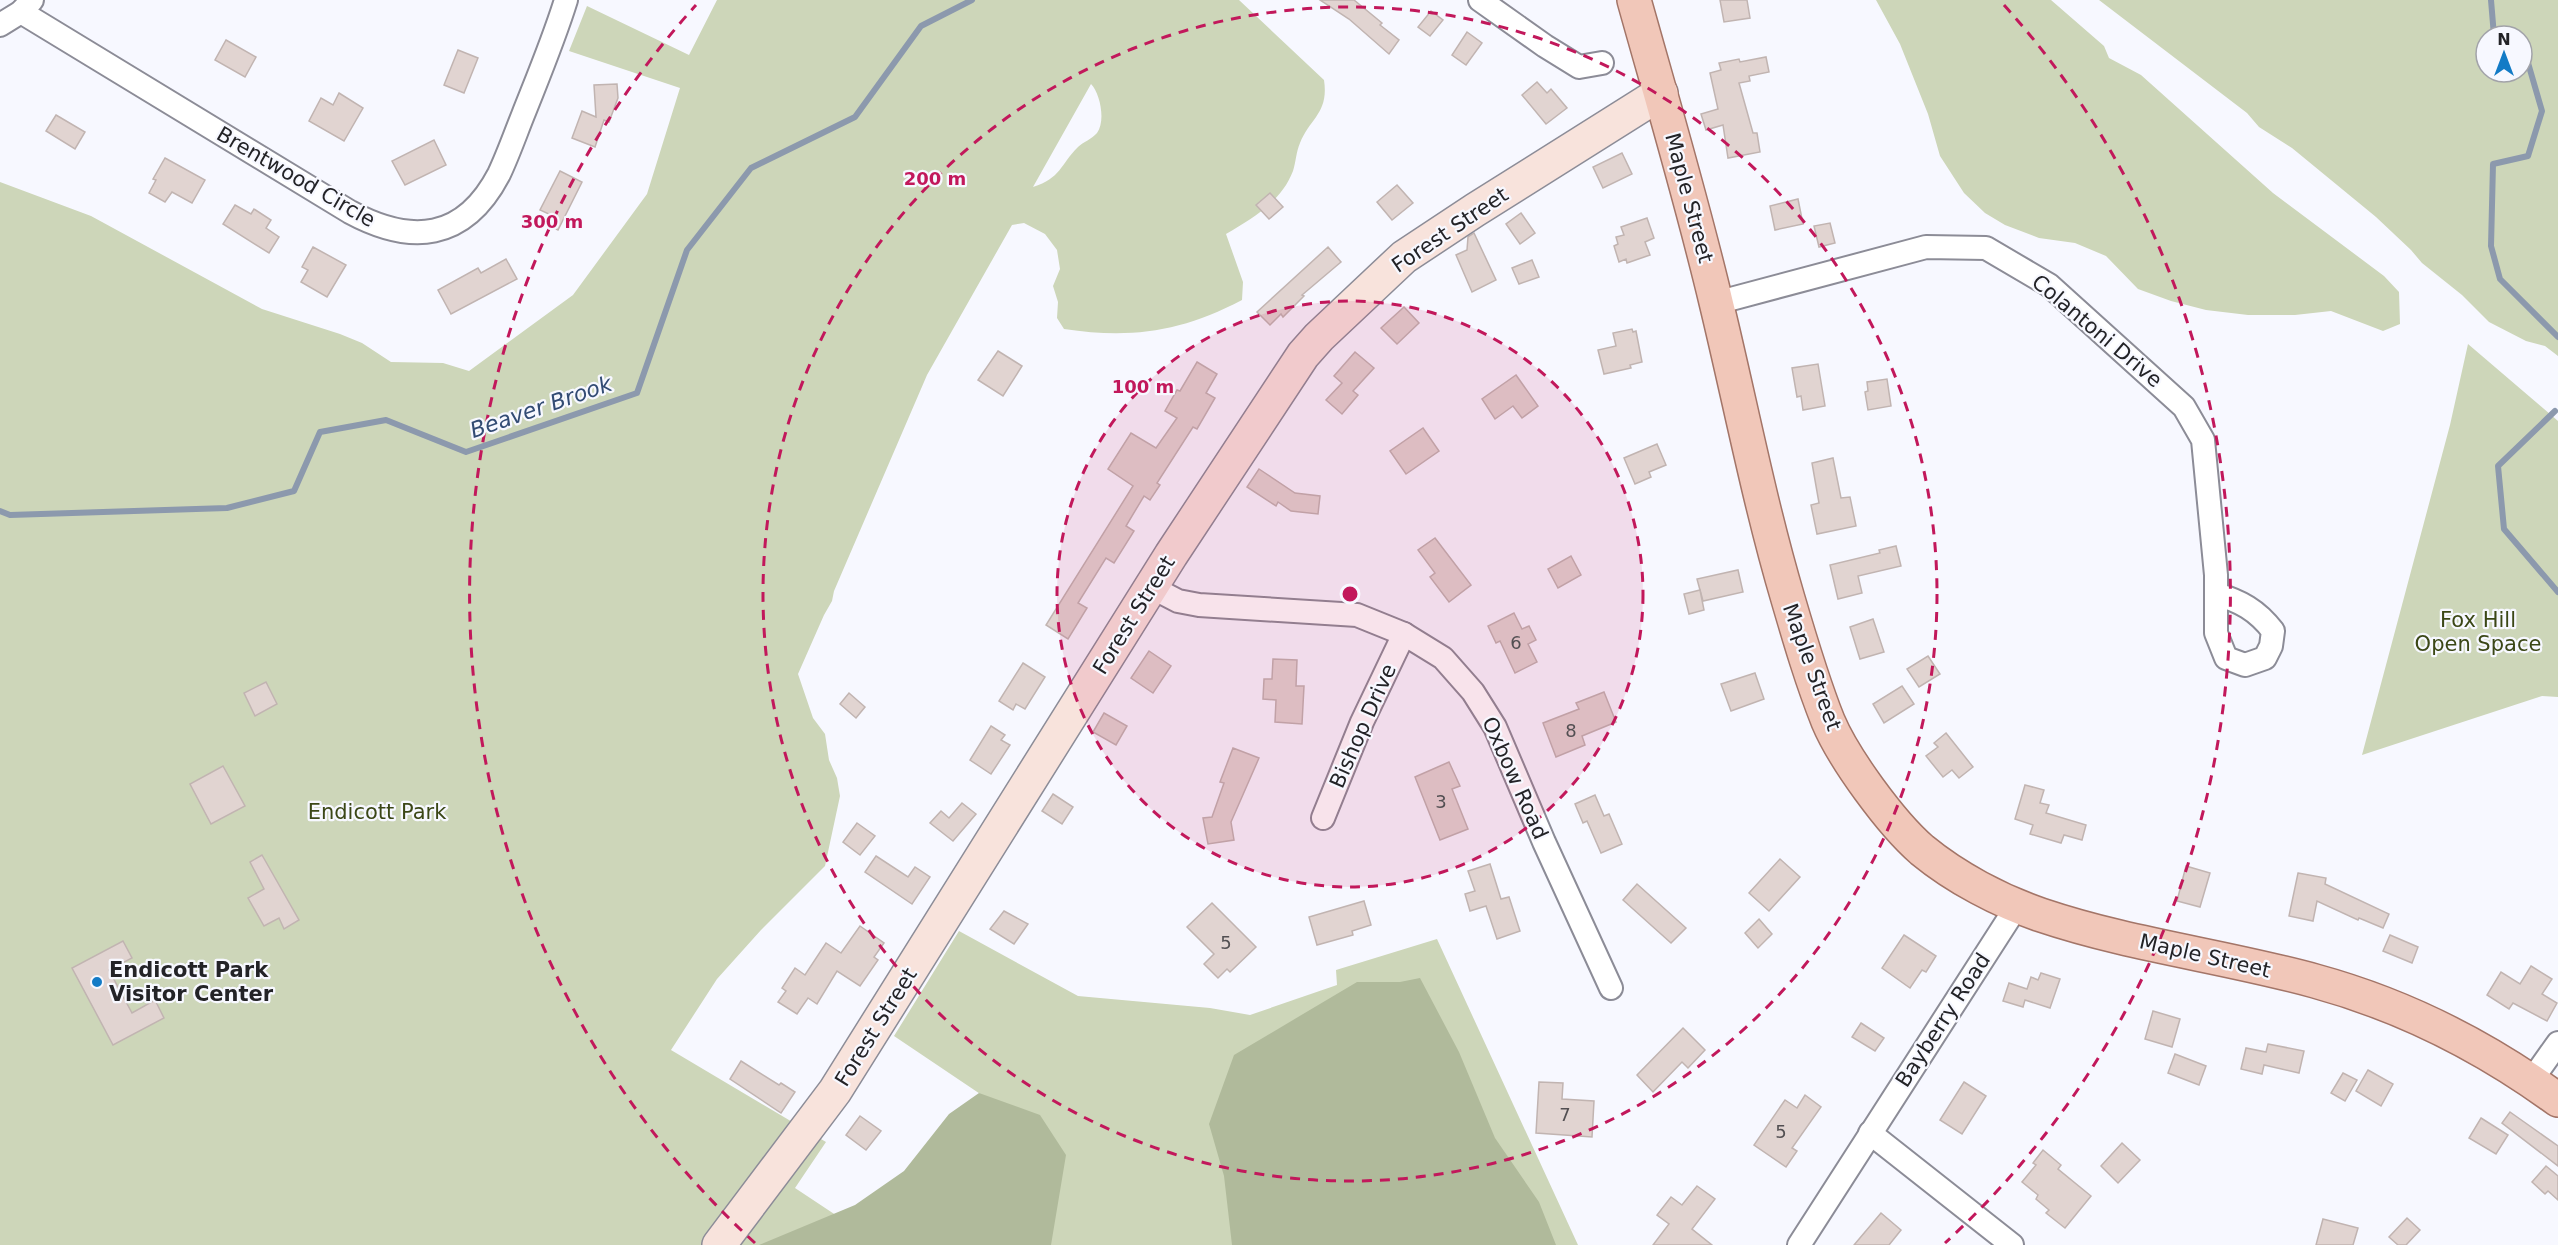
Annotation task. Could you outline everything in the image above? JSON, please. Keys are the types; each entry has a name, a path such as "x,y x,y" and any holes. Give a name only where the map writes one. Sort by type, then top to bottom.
{"main road":[{"name":"Maple Street","path":"1634,0 1716,303 1770,540 1810,672 1830,725 1855,769 1887,811 1921,849 1973,884 2016,906 2092,930 2305,979 2364,996 2428,1021 2490,1054 2558,1100"}],"street":[{"name":"Brentwood Circle","path":"26,6 350,212 376,226 404,232 426,232 449,227 467,217 498,175 555,36 566,0"},
{"path":"1480,0 1545,46 1580,67 1602,63"},
{"path":"0,25 26,6"},
{"name":"Forest Street","path":"719,1245 835,1091 1151,587 1304,355 1319,337 1404,257 1661,93"},
{"name":"Colantoni Drive","path":"1716,303 1926,247 1986,248 2049,285 2184,407 2203,440 2216,594"},
{"name":"Oxbow Road","path":"1151,587 1178,601 1199,605 1357,615 1404,634 1443,658 1473,692 1495,727 1544,842 1611,988"},
{"name":"Bishop Drive","path":"1323,818 1362,722 1404,634"},
{"name":"Bayberry Road","path":"1799,1245 2016,906"},
{"path":"2531,1081 2558,1043"},
{"path":"1870,1133 2012,1245"}],"green space":[{"name":"Endicott Park","path":"717,0 1239,0 1324,80 1324,100 1300,143 1288,182 1265,208 1226,234 1243,282 1242,300 1220,311 1177,326 1134,333 1064,329 1057,318 1058,302 1053,286 1060,269 1057,250 1045,234 1024,223 1012,225 927,375 834,591 832,601 798,674 813,718 825,734 829,760 837,778 840,796 825,866 761,930 717,979 671,1050 826,1142 795,1188 881,1245 0,1245 0,182 91,216 262,309 362,343 391,362 443,363 469,371 573,295 647,194 680,88 569,51 587,6 689,55","holes":["1091,84 1099,100 1101,115 1100,128 1097,133 1078,147 1055,175 1033,187"]},
{"path":"1876,0 2051,0 2104,46 2109,58 2141,75 2273,193 2384,276 2399,292 2400,324 2383,331 2331,311 2295,315 2248,315 2206,310 2171,301 2138,289 2106,256 2075,243 2039,238 2005,225 1985,213 1964,193 1940,156 1928,114 1900,44"},
{"path":"2099,0 2558,0 2558,356 2545,346 2526,341 2489,322 2462,295 2422,263 2376,217 2292,148 2259,127 2247,113"},
{"name":"Fox Hill Open Space","path":"2468,344 2558,421 2558,697 2542,696 2362,755 2450,425"},
{"path":"959,931 1078,996 1210,1008 1250,1015 1337,985 1336,970 1437,939 1578,1245 924,1245 1004,1110 894,1036"},
{"path":"1420,978 1459,1052 1495,1138 1539,1202 1556,1245 1232,1245 1224,1176 1209,1124 1234,1055 1357,982 1400,982"},
{"path":"979,1093 1040,1115 1066,1155 1051,1245 759,1245 855,1205 904,1171 949,1114"}],"building":[{"path":"1320,0 1354,0 1399,40 1389,54 1349,19"},
{"path":"1720,0 1747,0 1750,18 1724,22"},
{"path":"1431,11 1443,20 1430,36 1418,27"},
{"path":"1467,32 1482,43 1466,65 1452,55"},
{"path":"226,40 256,57 245,77 215,60"},
{"path":"458,50 478,58 464,93 444,85"},
{"path":"1766,57 1769,72 1749,76 1750,81 1739,83 1753,133 1757,133 1760,152 1728,158 1723,125 1706,130 1701,114 1718,109 1710,73 1721,70 1719,63"},
{"path":"1537,82 1547,93 1551,89 1567,108 1546,124 1522,95"},
{"path":"617,84 618,98 609,122 604,120 595,147 572,138 582,111 596,117 594,85"},
{"path":"339,93 363,108 344,141 309,121 321,98 333,105"},
{"path":"56,115 85,132 75,149 46,131"},
{"path":"434,140 446,165 405,185 392,161"},
{"path":"1622,153 1632,174 1603,188 1593,167"},
{"path":"165,158 205,180 192,203 172,192 165,202 149,193 156,180 153,179"},
{"path":"560,171 582,182 558,230 544,223 549,214 540,210"},
{"path":"1397,185 1413,203 1392,220 1377,202"},
{"path":"1270,193 1283,207 1269,219 1256,205"},
{"path":"1798,199 1803,224 1775,230 1770,206"},
{"path":"235,205 251,214 254,209 271,220 266,228 279,237 269,253 223,224"},
{"path":"1521,213 1535,233 1520,244 1506,224"},
{"path":"1647,218 1654,238 1645,242 1650,255 1627,263 1626,259 1619,262 1614,246 1618,244 1616,237 1624,235 1621,227"},
{"path":"1830,223 1835,243 1819,247 1814,226"},
{"path":"1474,233 1496,280 1472,292 1456,255 1467,250 1468,237"},
{"path":"313,247 346,265 327,297 301,282 308,270 302,267"},
{"path":"1328,247 1341,262 1302,295 1304,296 1283,317 1281,314 1270,325 1257,312"},
{"path":"506,259 517,279 451,314 438,290 478,268 481,273"},
{"path":"1532,260 1539,277 1519,284 1512,268"},
{"path":"1404,307 1419,323 1397,344 1381,328"},
{"path":"1632,329 1633,332 1636,331 1642,362 1630,365 1631,368 1604,374 1598,350 1616,346 1613,333"},
{"path":"998,351 1022,366 1003,396 978,380"},
{"path":"1355,352 1374,368 1353,391 1358,395 1342,414 1326,400 1342,383 1334,376"},
{"path":"1197,362 1217,374 1206,393 1215,398 1197,429 1193,427 1157,483 1160,485 1150,500 1144,496 1126,526 1134,531 1114,563 1106,558 1078,603 1087,608 1068,639 1046,625 1133,486 1108,469 1131,433 1156,448 1177,418 1165,411"},
{"path":"1818,364 1825,406 1803,410 1801,396 1797,397 1792,368"},
{"path":"1516,375 1538,406 1522,418 1513,406 1495,419 1482,399"},
{"path":"1887,379 1891,406 1868,410 1865,392 1868,391 1867,382"},
{"path":"1423,428 1439,451 1406,474 1390,451"},
{"path":"1657,444 1666,465 1649,472 1651,477 1635,484 1624,458"},
{"path":"1833,458 1841,498 1850,497 1856,526 1817,534 1811,505 1819,503 1812,463"},
{"path":"1259,469 1295,493 1320,496 1318,514 1291,511 1278,502 1276,506 1247,487"},
{"path":"1435,538 1471,585 1449,602 1430,577 1435,573 1418,550"},
{"path":"1896,546 1901,566 1858,576 1862,593 1838,599 1830,565 1880,553 1879,550"},
{"path":"1571,556 1581,575 1558,588 1548,569"},
{"path":"1738,570 1743,592 1703,601 1697,579"},
{"path":"1700,590 1704,610 1689,614 1684,594"},
{"path":"1514,613 1522,629 1529,626 1536,640 1528,644 1537,662 1515,673 1500,641 1496,643 1488,626"},
{"path":"1873,619 1884,652 1860,659 1850,627"},
{"path":"1149,651 1171,666 1153,693 1131,678"},
{"path":"1928,656 1940,674 1919,687 1907,669"},
{"path":"1273,659 1297,660 1296,686 1304,686 1302,724 1275,722 1276,700 1263,699 1264,679 1272,679"},
{"path":"1023,663 1045,677 1025,709 1016,704 1013,710 999,701"},
{"path":"1755,673 1764,699 1731,711 1721,684"},
{"path":"266,682 277,704 255,716 244,693"},
{"path":"1902,686 1914,704 1884,723 1873,704"},
{"path":"1604,692 1616,722 1582,736 1585,745 1556,757 1543,723 1579,709 1576,703"},
{"path":"849,693 865,707 856,718 840,704"},
{"path":"1104,713 1127,726 1116,745 1093,732"},
{"path":"991,726 1005,735 1001,740 1010,745 991,774 970,760"},
{"path":"1946,733 1973,767 1959,778 1952,770 1943,777 1926,756 1938,747 1934,743"},
{"path":"1233,748 1259,758 1231,822 1234,840 1208,844 1203,818 1212,817 1224,783 1220,782"},
{"path":"1449,762 1460,786 1452,789 1468,829 1440,840 1415,777"},
{"path":"223,766 245,806 211,824 190,784"},
{"path":"2025,785 2044,790 2040,803 2049,805 2046,813 2086,825 2082,840 2064,835 2061,843 2030,834 2033,825 2015,819"},
{"path":"1053,794 1073,807 1062,824 1042,811"},
{"path":"1595,795 1604,816 1609,814 1622,844 1601,853 1587,821 1583,823 1575,804"},
{"path":"962,803 976,814 953,841 930,823 941,811 949,818"},
{"path":"857,823 875,836 860,855 843,842"},
{"path":"262,855 299,920 284,929 279,918 264,926 248,898 264,889 250,862"},
{"path":"876,856 908,877 915,867 930,877 912,904 865,872"},
{"path":"1780,859 1800,877 1769,911 1749,893"},
{"path":"1490,864 1501,899 1509,897 1520,931 1497,939 1486,906 1470,911 1465,894 1475,891 1468,871"},
{"path":"2186,866 2210,873 2200,907 2177,901"},
{"path":"2298,873 2326,878 2325,884 2389,914 2383,928 2359,918 2358,920 2317,901 2313,921 2289,916"},
{"path":"1637,884 1686,928 1671,943 1623,900"},
{"path":"1364,901 1371,925 1352,931 1353,935 1317,945 1309,917"},
{"path":"1212,903 1256,947 1230,972 1227,969 1218,978 1204,964 1214,954 1187,927"},
{"path":"1004,911 1028,924 1014,944 990,929"},
{"path":"1759,919 1772,934 1758,948 1745,933"},
{"path":"860,926 884,943 874,957 878,960 860,986 837,971 817,1004 808,998 797,1014 778,1002 786,991 782,988 795,968 805,975 826,943 841,953"},
{"path":"1904,935 1936,956 1926,972 1922,970 1910,988 1882,968"},
{"path":"2390,935 2418,947 2412,963 2383,951"},
{"name":"Endicott Park Visitor Center","path":"123,941 132,958 109,970 132,1013 155,1000 164,1018 113,1045 72,968"},
{"path":"2531,966 2552,979 2542,994 2557,1003 2547,1021 2513,1003 2509,1009 2487,995 2501,972 2520,984"},
{"path":"2041,973 2060,979 2050,1008 2025,1000 2023,1007 2003,1001 2009,983 2027,989 2031,977 2038,980"},
{"path":"2153,1011 2180,1019 2172,1047 2145,1039"},
{"path":"1861,1023 1884,1038 1875,1051 1852,1037"},
{"path":"1683,1028 1705,1050 1688,1068 1682,1062 1653,1092 1637,1075"},
{"path":"2268,1044 2304,1051 2299,1073 2264,1065 2262,1074 2241,1069 2246,1048 2266,1052"},
{"path":"2175,1054 2206,1066 2199,1085 2168,1073"},
{"path":"741,1061 779,1085 781,1083 795,1092 781,1113 730,1079"},
{"path":"2368,1070 2393,1084 2381,1106 2356,1091"},
{"path":"2343,1073 2357,1080 2345,1101 2331,1093"},
{"path":"1539,1082 1563,1083 1562,1099 1594,1101 1592,1137 1536,1133"},
{"path":"1964,1082 1986,1096 1962,1134 1940,1120"},
{"path":"1805,1095 1821,1107 1792,1148 1797,1151 1786,1167 1754,1145 1785,1100 1797,1108"},
{"path":"2510,1112 2558,1146 2558,1166 2502,1123"},
{"path":"860,1116 881,1131 866,1150 846,1135"},
{"path":"2481,1118 2508,1135 2496,1154 2469,1138"},
{"path":"2122,1143 2140,1160 2118,1183 2101,1166"},
{"path":"2043,1150 2061,1165 2058,1169 2091,1196 2065,1228 2046,1213 2049,1210 2036,1199 2038,1195 2022,1182 2036,1165 2033,1163"},
{"path":"2546,1166 2558,1176 2558,1200 2548,1191 2545,1194 2532,1182"},
{"path":"1697,1186 1715,1199 1692,1229 1712,1245 1653,1245 1669,1224 1657,1215 1671,1197 1682,1205"},
{"path":"1881,1213 1901,1230 1889,1245 1854,1245"},
{"path":"2407,1218 2420,1230 2406,1245 2398,1245 2389,1237"},
{"path":"2323,1219 2358,1228 2353,1245 2316,1245"}],"waterway":[{"name":"Beaver Brook","path":"0,511 10,515 227,508 294,491 320,432 386,420 466,452 637,393 687,250 751,168 855,117 921,26 972,0"},
{"name":"Beaver Brook","path":"2491,0 2493,24"},
{"name":"Beaver Brook","path":"2534,84 2542,111 2528,156 2493,164 2491,246 2500,279 2558,337"},
{"name":"Beaver Brook","path":"2555,411 2498,466 2504,529 2558,592"}],"place":[{"name":"Endicott Park Visitor Center","path":"97,982"}]}
